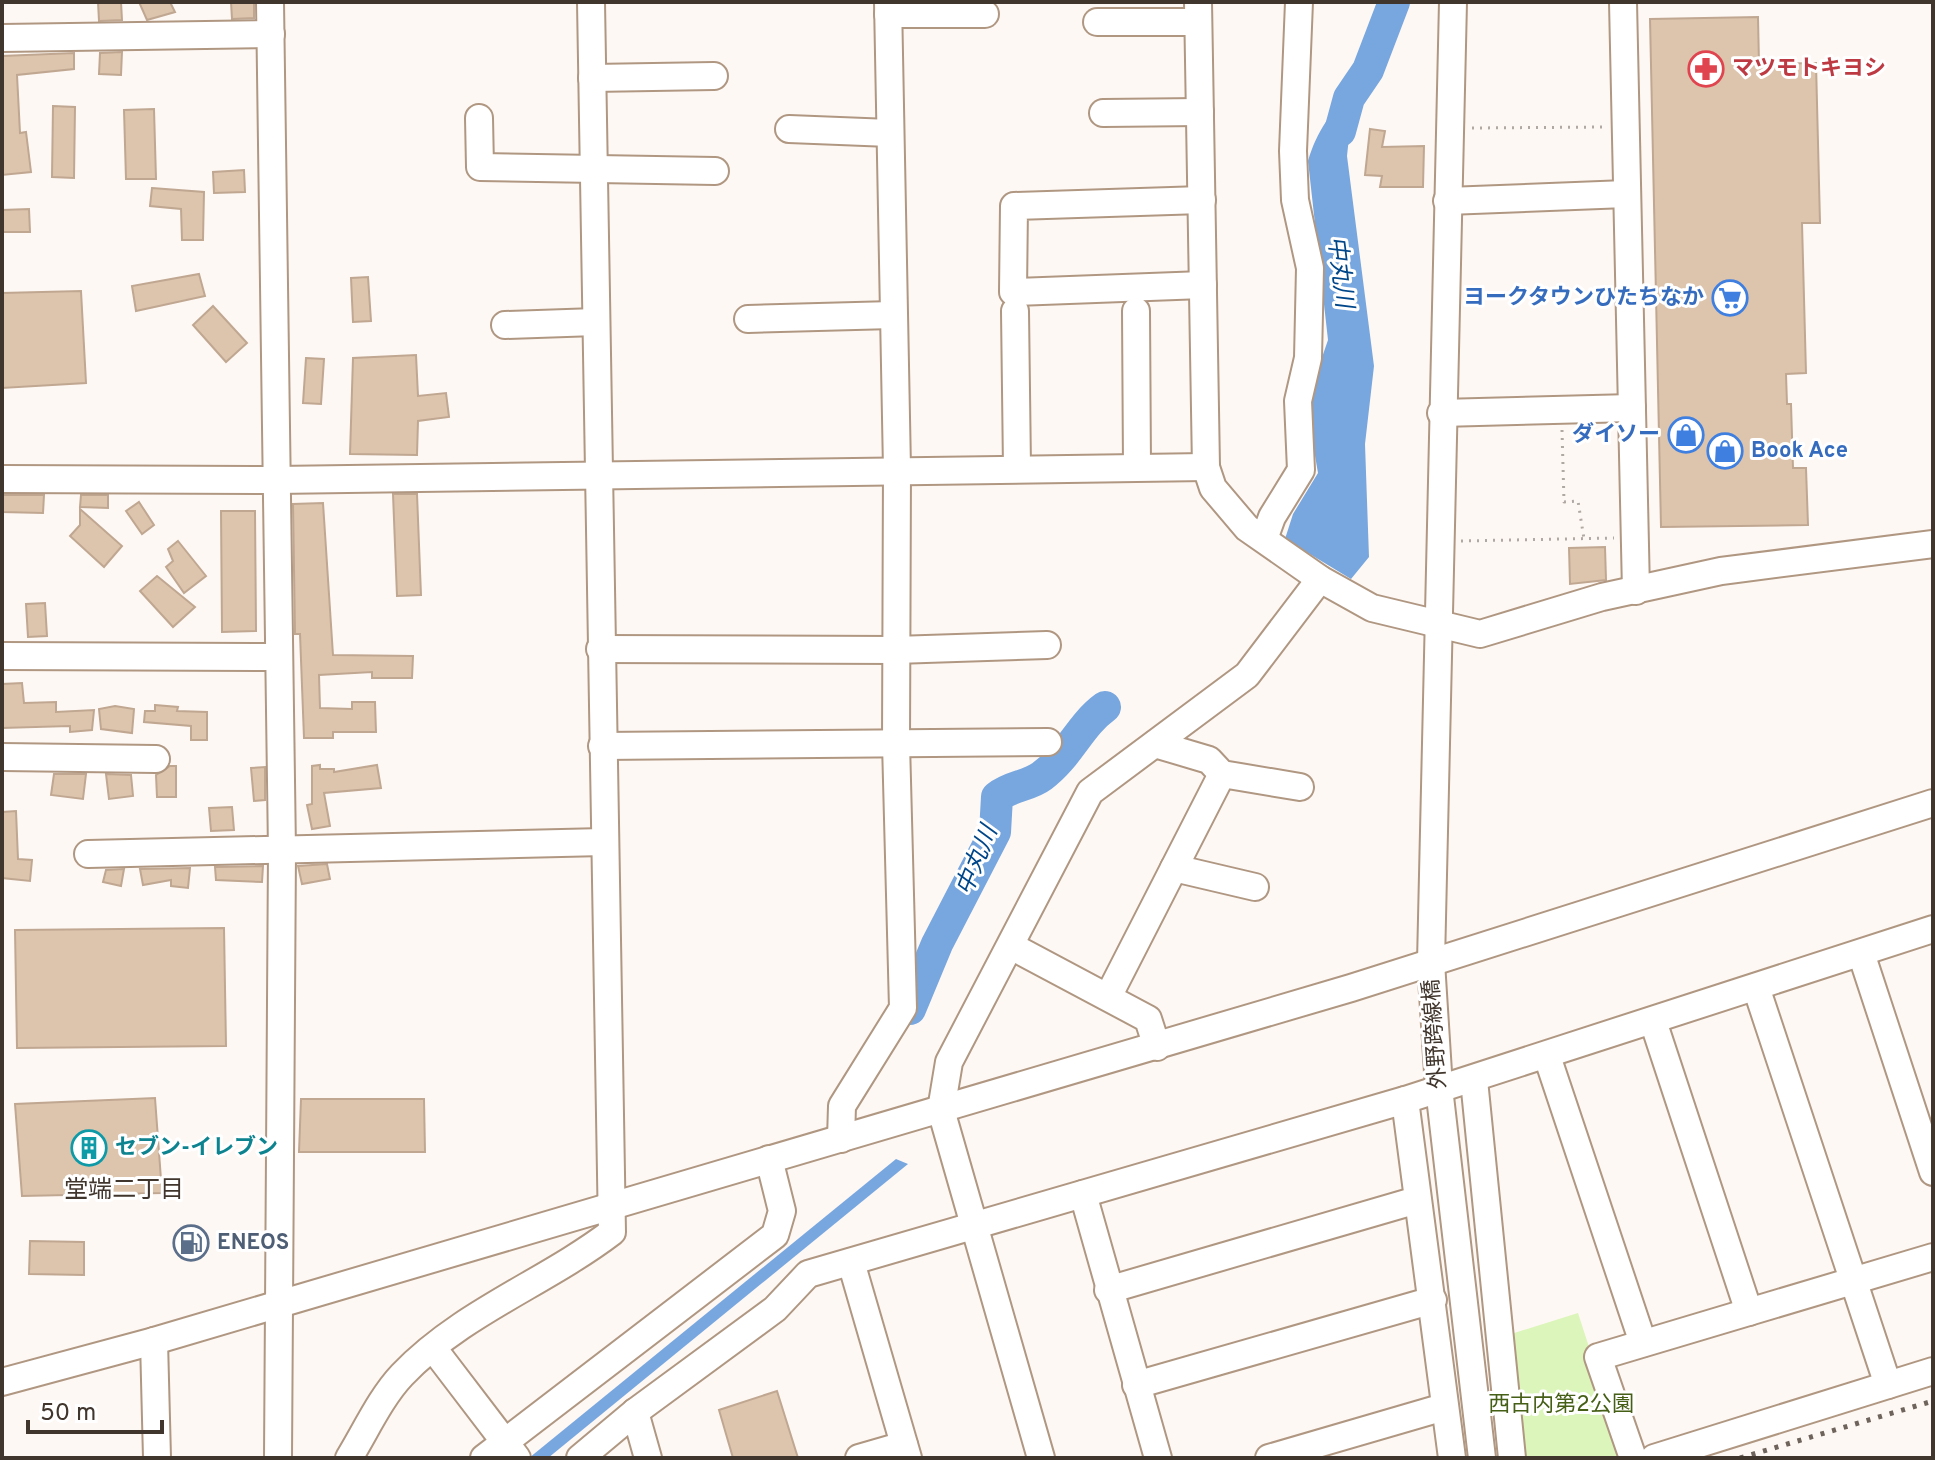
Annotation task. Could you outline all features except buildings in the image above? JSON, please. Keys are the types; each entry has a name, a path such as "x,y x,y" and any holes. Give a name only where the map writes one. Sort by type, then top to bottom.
{"street":[{"path":"270,2 282,851 278,1458"},
{"path":"349,1458 401,1376 433,1348 513,1291 578,1258 612,1232 609,1206 591,2"},
{"path":"1264,539 1272,517 1301,470 1298,401 1308,358 1310,268 1295,200 1293,151 1299,2"},
{"name":"外野跨線橋","path":"1453,2 1441,413 1431,962 1440,1097 1482,1458"},
{"path":"1623,2 1636,591"},
{"path":"841,1139 842,1106 903,1008 896,743 897,469 888,8 985,14"},
{"path":"1097,22 1198,12 1206,467 1213,488 1247,528 1320,579 1372,608 1480,634 1602,597 1721,571 1933,544"},
{"path":"2,38 271,34"},
{"path":"592,78 714,76"},
{"path":"1103,113 1200,112"},
{"path":"479,118 480,167 715,171"},
{"path":"789,129 890,133"},
{"path":"1447,201 1626,194"},
{"path":"1202,200 1014,206 1013,292 1203,285"},
{"path":"1015,311 1017,468"},
{"path":"1136,311 1137,467"},
{"path":"748,319 893,315"},
{"path":"505,325 596,322"},
{"path":"1441,413 1632,408"},
{"path":"2,479 276,480 598,473 1206,467"},
{"path":"1041,1458 941,1110 949,1062 1090,792 1247,675 1320,579"},
{"path":"600,649 895,650 1047,645"},
{"path":"2,656 278,657"},
{"path":"602,746 1048,742"},
{"path":"1155,744 1209,760 1222,774 1300,787"},
{"path":"2,757 156,759"},
{"path":"1109,995 1222,774"},
{"path":"2,1382 154,1341 281,1301 1157,1047 1932,805"},
{"path":"88,854 604,842"},
{"path":"1174,868 1255,887"},
{"path":"580,1458 635,1412 775,1309 808,1274 1405,1100 1440,1097 1474,1080 1933,929"},
{"path":"1011,946 1109,995 1148,1019 1157,1047"},
{"path":"1861,953 1933,1172"},
{"path":"1756,987 1888,1385"},
{"path":"1653,1021 1749,1312"},
{"path":"1547,1056 1643,1343"},
{"path":"1474,1080 1512,1458"},
{"path":"1405,1100 1452,1458"},
{"path":"433,1348 502,1453 775,1235 782,1211 769,1159"},
{"path":"1083,1194 1158,1458"},
{"path":"1108,1290 1417,1200"},
{"path":"1633,1458 1598,1357 1933,1257"},
{"path":"851,1262 906,1451 859,1458"},
{"path":"1136,1385 1433,1300"},
{"path":"154,1341 157,1458"},
{"path":"1654,1458 1933,1371"},
{"path":"1269,1458 1444,1407"},
{"path":"635,1412 648,1458"}],"path":[{"path":"1468,128 1624,127"},
{"path":"1562,409 1564,502 1578,501 1584,539"},
{"path":"1458,542 1634,537"}],"green space":[{"name":"西古内第2公園","path":"1578,1313 1625,1458 1521,1458 1508,1335"}],"water":[{"path":"1354,90 1347,156 1374,366 1365,444 1369,557 1351,579 1285,539 1293,514 1318,473 1306,404 1328,340 1308,161 1326,122"},
{"path":"896,1159 908,1164 548,1458 529,1458"}],"waterway":[{"name":"中丸川","path":"1340,131 1349,98 1368,70 1394,2"},
{"name":"中丸川","path":"910,1009 937,944 995,832 997,797 1042,776 1105,707"}],"railway":[{"path":"1740,1458 1933,1401"}],"place":[{"name":"マツモトキヨシ","path":"1706,69"},
{"name":"ヨークタウンひたちなか","path":"1730,298"},
{"name":"ダイソー","path":"1686,435"},
{"name":"Book Ace","path":"1725,451"},
{"name":"セブン-イレブン","path":"89,1148"},
{"name":"ENEOS","path":"191,1243"}],"district":[{"name":"堂端二丁目","path":"124,1191"}]}
